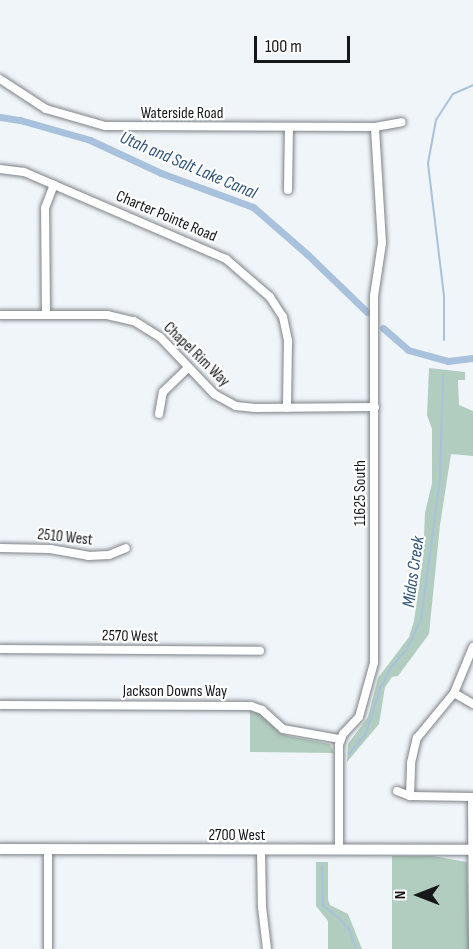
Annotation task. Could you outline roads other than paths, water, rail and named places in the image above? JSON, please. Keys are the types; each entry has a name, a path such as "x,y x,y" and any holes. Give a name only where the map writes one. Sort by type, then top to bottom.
{"main road":[{"name":"2700 West","path":"0,849 473,850"}],"street":[{"name":"Waterside Road","path":"0,79 45,109 105,126 375,127 402,122"},
{"path":"288,190 289,127"},
{"name":"11625 South","path":"340,740 359,717 374,663 375,288 382,243 375,127"},
{"name":"Charter Pointe Road","path":"0,169 24,172 219,255 264,291 280,310 287,333 287,408"},
{"path":"46,315 45,208 54,185"},
{"name":"Chapel Rim Way","path":"0,315 107,315 134,321 154,332 209,390 230,404 249,408 375,407"},
{"path":"159,414 163,392 188,368"},
{"name":"2510 West","path":"0,549 50,549 88,556 109,555 126,548"},
{"path":"410,796 411,763 417,738 454,693 473,647"},
{"name":"2570 West","path":"0,649 260,651"},
{"path":"454,693 473,704"},
{"name":"Jackson Downs Way","path":"0,705 251,706 262,710 283,729 340,740"},
{"path":"339,850 340,740"},
{"path":"397,790 410,796 473,797 473,949"},
{"path":"48,850 48,949"},
{"path":"261,851 262,907 267,949"}],"waterway":[{"name":"Midas Creek","path":"444,340 444,296 428,163 436,120 453,94 473,85"},
{"name":"Utah and Salt Lake Canal","path":"0,117 20,120 90,140 161,173 253,207 308,255 367,312"},
{"name":"Utah and Salt Lake Canal","path":"383,328 408,350 448,361 473,358"},
{"name":"Midas Creek","path":"349,754 366,733 380,689 391,667 407,649 421,619 440,478 443,375"},
{"name":"Midas Creek","path":"322,866 323,906 340,919 350,931 356,949"}]}
